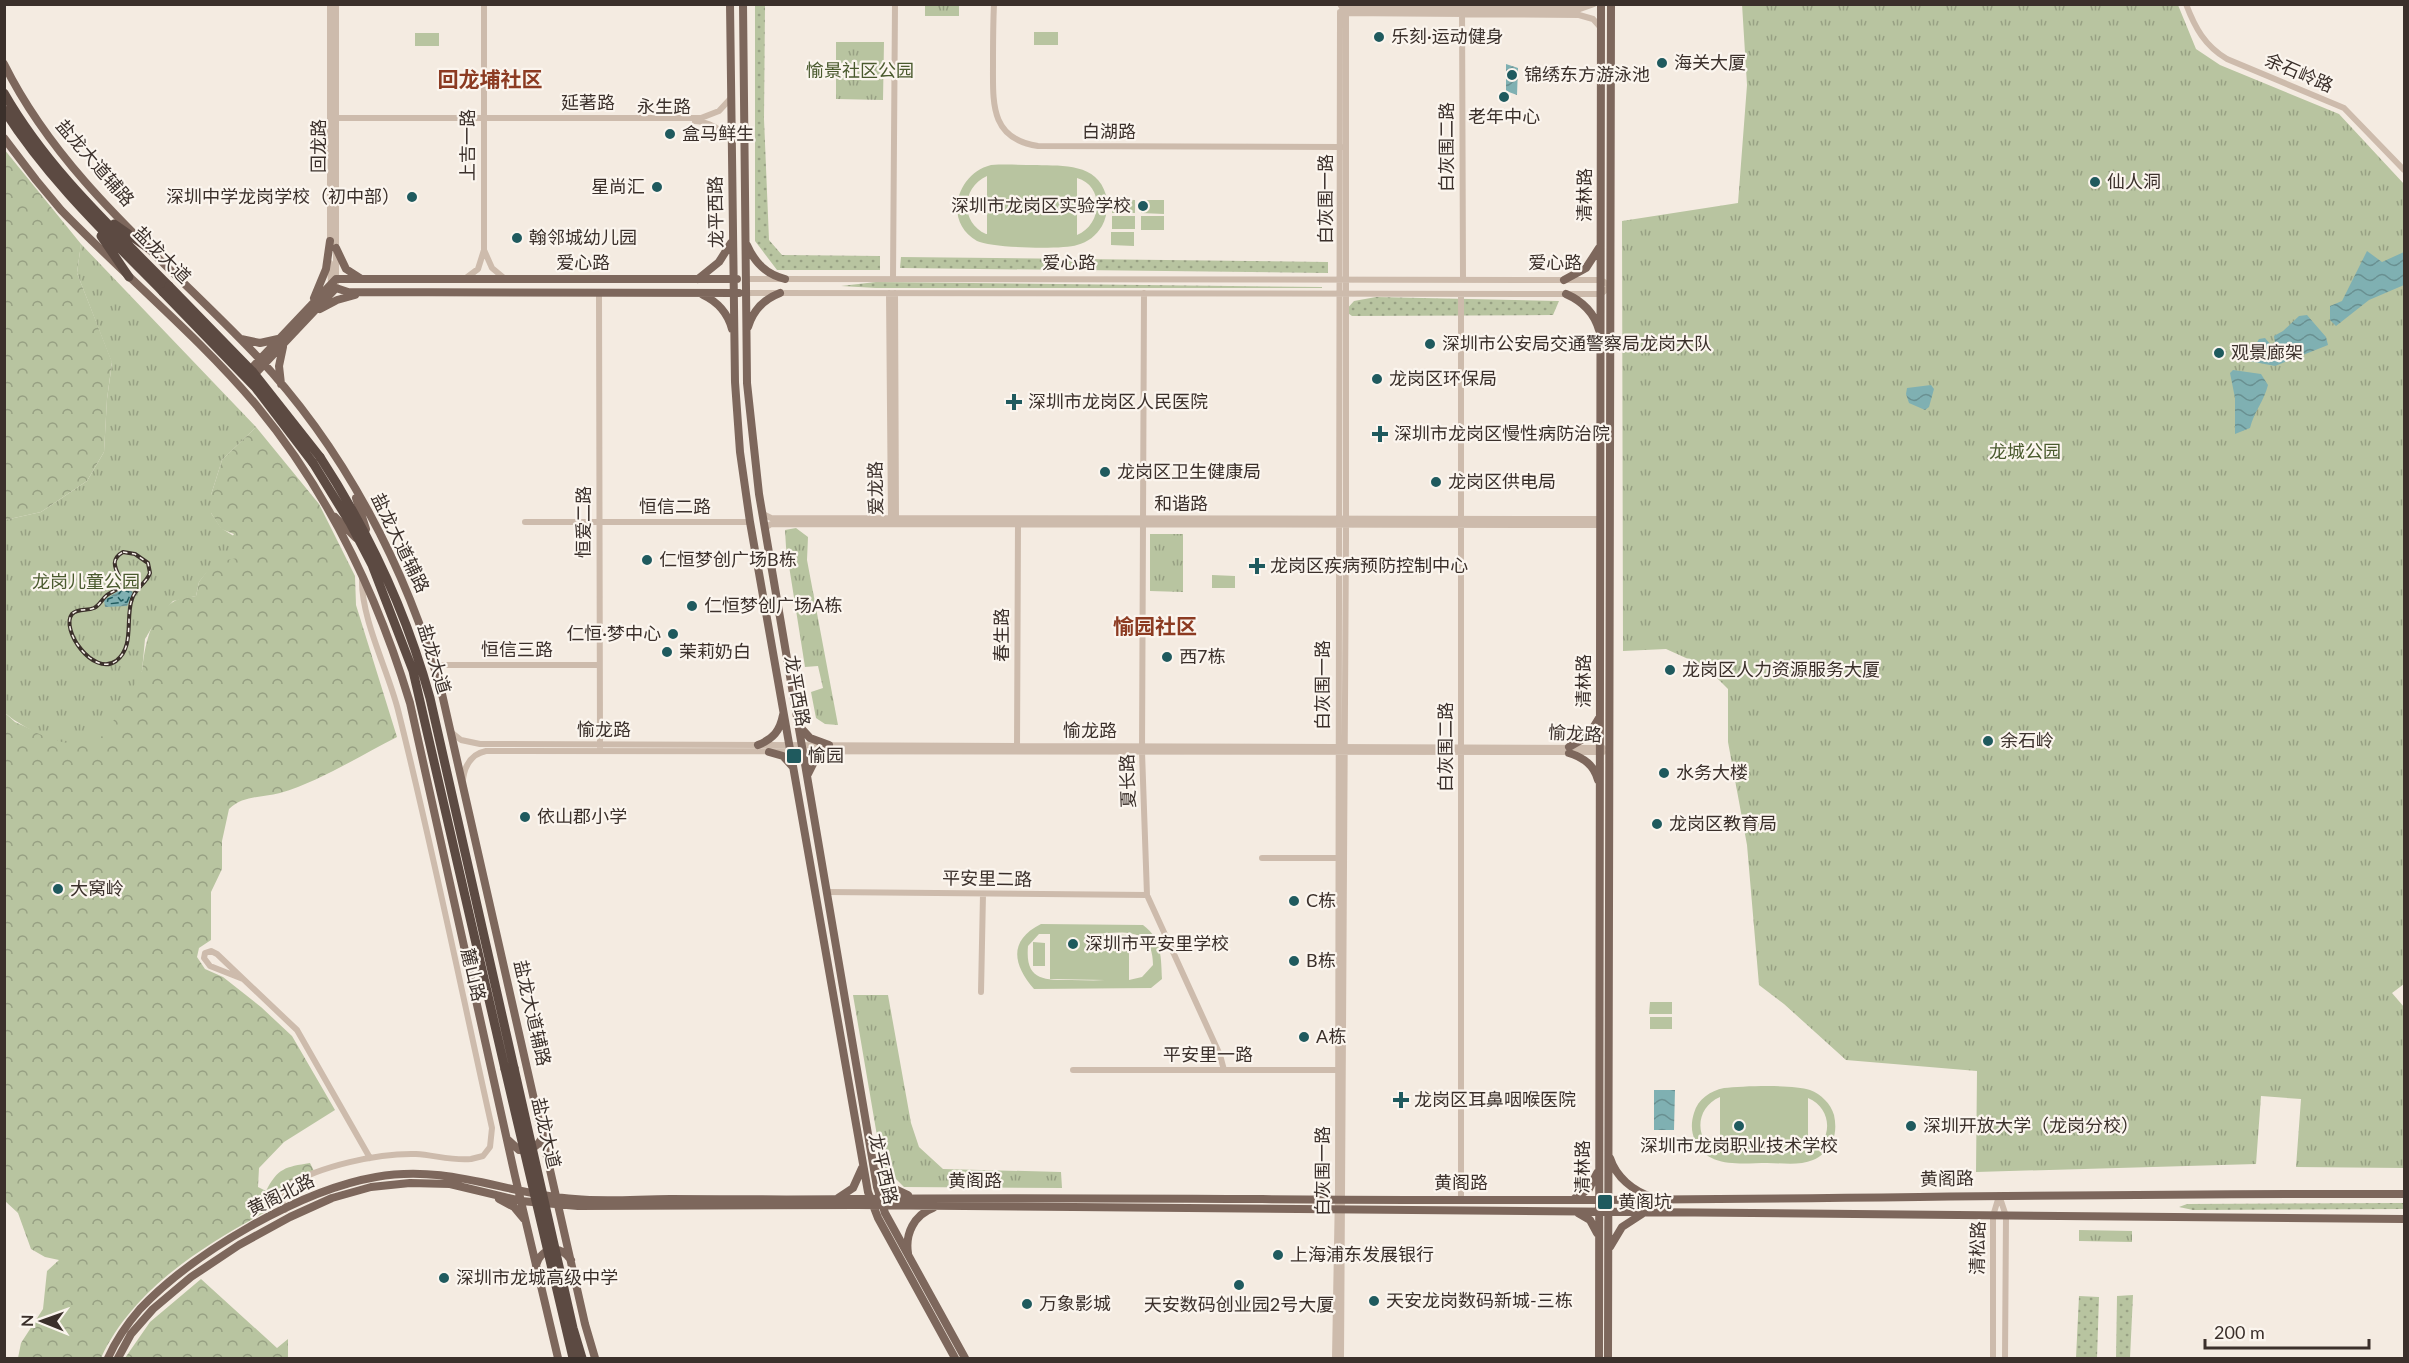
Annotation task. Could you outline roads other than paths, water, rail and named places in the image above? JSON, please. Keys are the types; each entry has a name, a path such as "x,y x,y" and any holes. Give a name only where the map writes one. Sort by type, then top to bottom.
{"highway":[{"name":"盐龙大道","path":"4,93 41,149 91,214"},
{"name":"盐龙大道","path":"4,110 41,163 166,289 255,387 317,460 366,543 409,630 430,698 573,1359"},
{"path":"91,214 154,252"},
{"path":"91,214 129,277"},
{"name":"盐龙大道","path":"509,1069 582,1359"}],"main road":[{"name":"龙平西路","path":"730,4 737,420 750,522 871,1202 955,1359"},
{"name":"龙平西路","path":"742,4 746,333 750,423 762,514 881,1202 965,1359"},
{"name":"清林路","path":"1601,4 1600,785 1604,838"},
{"name":"清林路","path":"1604,1199 1599,1166 1604,1108 1604,838 1610,750 1611,4"},
{"name":"盐龙大道辅路","path":"4,64 27,105 61,153 104,202 262,362 321,436 351,484 396,565 434,665 451,732 595,1359"},
{"path":"4,138 48,195 212,358 266,418 324,506 363,577 410,703 520,1201 558,1359"},
{"path":"745,236 750,252 760,265 771,274 785,279"},
{"path":"703,293 712,290 713,286 702,279 719,262 733,237"},
{"path":"1564,280 1578,273 1592,261 1601,239"},
{"path":"333,245 346,270 364,279"},
{"path":"311,305 333,245"},
{"name":"爱心路","path":"334,284 364,279 745,279"},
{"path":"212,358 222,360 230,355 238,337 260,342 283,339 309,316 334,284"},
{"path":"238,386 248,381 311,305 334,284"},
{"name":"爱心路","path":"334,284 348,292 745,293"},
{"path":"309,316 337,300 371,292"},
{"path":"703,293 723,310 732,326 735,338"},
{"path":"746,333 749,323 760,306 772,296 780,293"},
{"path":"1566,294 1587,307 1598,325 1601,338"},
{"path":"281,385 280,359 283,339"},
{"path":"266,418 266,405 271,397 280,393 290,397"},
{"path":"351,484 366,543"},
{"path":"324,506 366,543"},
{"path":"758,745 768,741 779,730 783,709"},
{"path":"1600,712 1598,723 1588,736 1569,750 1593,768 1600,785"},
{"path":"798,721 810,738 829,749 812,762 808,780"},
{"path":"769,752 783,756 793,767"},
{"path":"820,922 832,920"},
{"path":"853,1109 864,1107"},
{"name":"清林路","path":"1604,1108 1609,1155 1604,1199 1609,1253 1608,1359"},
{"path":"507,1139 514,1147 524,1150 539,1144 543,1134"},
{"path":"1609,1155 1617,1171 1627,1183 1640,1192 1658,1199"},
{"path":"835,1199 853,1188 863,1165"},
{"path":"1568,1200 1589,1189 1599,1166"},
{"path":"513,1168 507,1180 491,1188 514,1207 525,1222"},
{"path":"874,1168 879,1177 891,1187 918,1197"},
{"name":"黄阁北路","path":"108,1359 131,1320 170,1282 218,1247 285,1210 342,1185 389,1175 437,1174 491,1188 520,1201"},
{"name":"黄阁北路","path":"118,1359 131,1334 145,1317 191,1277 256,1235 320,1203 358,1190 410,1182 518,1191"},
{"name":"黄阁路","path":"518,1191 558,1201 835,1199 871,1202"},
{"name":"黄阁路","path":"881,1202 918,1197 1568,1200 1999,1195 2404,1194"},
{"name":"黄阁路","path":"520,1201 881,1202 938,1206 2404,1219"},
{"path":"909,1257 908,1240 913,1224 921,1214 938,1206"},
{"path":"1568,1211 1590,1220 1599,1242"},
{"name":"清林路","path":"1599,1359 1599,1242 1604,1212"},
{"path":"1609,1253 1613,1239 1622,1227 1635,1217 1650,1212"},
{"path":"536,1265 541,1255 551,1250 563,1251 571,1260"}],"street":[{"name":"回龙路","path":"330,4 334,284"},
{"name":"回龙路","path":"333,118 336,4"},
{"name":"上吉一路","path":"463,279 478,269 484,250 482,119 484,4"},
{"path":"893,279 895,4"},
{"name":"白湖路","path":"994,4 993,104 999,122 1012,137 1020,142 1038,146 1343,147"},
{"path":"1334,4 1342,10 1580,9 1594,4"},
{"name":"余石岭路","path":"2187,4 2198,32 2216,52 2344,108 2404,170"},
{"path":"1462,9 1579,15 1593,19 1601,28"},
{"name":"白灰围二路","path":"1462,9 1463,279"},
{"name":"白灰围一路","path":"1341,1359 1342,10"},
{"name":"延著路","path":"333,118 700,118 719,111 731,98"},
{"name":"永生路","path":"482,119 489,122 700,122 719,128 732,142"},
{"path":"484,250 492,268 507,279"},
{"name":"爱心路","path":"745,279 1601,280 1610,286"},
{"path":"1601,294 1610,286"},
{"name":"恒爱二路","path":"599,293 600,748"},
{"name":"爱心路","path":"745,293 1601,294"},
{"name":"爱龙路","path":"892,293 892,520"},
{"name":"夏长路","path":"1144,293 1142,749 1147,895 1220,1055 1224,1070"},
{"name":"白灰围二路","path":"1461,294 1461,1200"},
{"name":"和谐路","path":"762,514 771,518 892,520 1600,522"},
{"name":"和谐路","path":"765,528 771,524 892,520"},
{"name":"春生路","path":"1017,749 1018,521"},
{"name":"恒信二路","path":"525,522 750,522"},
{"name":"麓山路","path":"285,1210 281,1194 290,1184 336,1166 370,1158 417,1154 466,1159 483,1156 490,1147 493,1135 398,708 364,606 363,577"},
{"name":"恒信三路","path":"434,665 599,665"},
{"name":"愉龙路","path":"451,732 461,741 474,744 769,752 790,748"},
{"name":"愉龙路","path":"462,783 468,763 481,752 600,748 758,745 829,749 1610,750"},
{"path":"1262,858 1341,858"},
{"name":"平安里二路","path":"827,892 1147,895"},
{"path":"981,992 983,894"},
{"path":"243,979 208,964 204,955 207,952 215,952 291,1023 302,1037 370,1158"},
{"path":"477,1063 489,1060"},
{"name":"平安里一路","path":"1073,1070 1341,1070"},
{"name":"清松路","path":"1993,1359 1993,1216 1999,1195"},
{"name":"清松路","path":"1999,1195 2006,1216 2005,1359"},
{"name":"白灰围一路","path":"1335,1359 1340,1210"}],"water":[{"name":"锦绣东方游泳池","path":"1506,64 1518,68 1517,95 1506,91"},
{"path":"2367,251 2382,262 2404,252 2404,285 2369,300 2336,326 2330,320 2330,306 2342,301"},
{"path":"2307,315 2326,337 2328,345 2275,366 2244,360 2241,356 2252,351 2259,339 2265,338 2271,345 2275,342 2274,336 2299,316"},
{"path":"2233,370 2261,374 2268,385 2250,428 2235,434 2235,398 2230,373"},
{"path":"1931,385 1934,389 1929,407 1925,410 1909,403 1907,388"},
{"path":"123,585 133,593 127,606 105,607 104,600"},
{"path":"1654,1090 1675,1090 1674,1130 1654,1130"}],"railway":[{"path":"123,552 135,554 148,563 150,573 132,599 128,640 122,655 116,661 107,664 98,663 81,649 71,630 70,621 74,612 94,608 107,595 119,588 121,581 115,562 123,552"}],"place":[{"name":"乐刻·运动健身","path":"1379,37"},
{"name":"海关大厦","path":"1662,63"},
{"name":"锦绣东方游泳池","path":"1512,75"},
{"name":"老年中心","path":"1504,97"},
{"name":"盒马鲜生","path":"670,134"},
{"name":"仙人洞","path":"2095,182"},
{"name":"星尚汇","path":"657,187"},
{"name":"深圳中学龙岗学校（初中部）","path":"412,197"},
{"name":"深圳市龙岗区实验学校","path":"1143,206"},
{"name":"翰邻城幼儿园","path":"517,238"},
{"name":"深圳市公安局交通警察局龙岗大队","path":"1430,344"},
{"name":"观景廊架","path":"2219,353"},
{"name":"龙岗区环保局","path":"1377,379"},
{"name":"深圳市龙岗区人民医院","path":"1014,402"},
{"name":"深圳市龙岗区慢性病防治院","path":"1380,434"},
{"name":"龙岗区卫生健康局","path":"1105,472"},
{"name":"龙岗区供电局","path":"1436,482"},
{"name":"仁恒梦创广场B栋","path":"647,560"},
{"name":"龙岗区疾病预防控制中心","path":"1257,566"},
{"name":"仁恒梦创广场A栋","path":"692,606"},
{"name":"仁恒·梦中心","path":"673,634"},
{"name":"茉莉奶白","path":"667,652"},
{"name":"西7栋","path":"1167,657"},
{"name":"龙岗区人力资源服务大厦","path":"1670,670"},
{"name":"余石岭","path":"1988,741"},
{"name":"愉园","path":"794,756"},
{"name":"水务大楼","path":"1664,773"},
{"name":"依山郡小学","path":"525,817"},
{"name":"龙岗区教育局","path":"1657,824"},
{"name":"大窝岭","path":"58,889"},
{"name":"C栋","path":"1294,901"},
{"name":"深圳市平安里学校","path":"1073,944"},
{"name":"B栋","path":"1294,961"},
{"name":"A栋","path":"1304,1037"},
{"name":"龙岗区耳鼻咽喉医院","path":"1401,1100"},
{"name":"深圳市龙岗职业技术学校","path":"1739,1126"},
{"name":"深圳开放大学（龙岗分校）","path":"1911,1126"},
{"name":"黄阁坑","path":"1605,1202"},
{"name":"上海浦东发展银行","path":"1278,1255"},
{"name":"深圳市龙城高级中学","path":"444,1278"},
{"name":"天安数码创业园2号大厦","path":"1239,1285"},
{"name":"天安龙岗数码新城-三栋","path":"1374,1301"},
{"name":"万象影城","path":"1027,1304"}],"district":[{"name":"回龙埔社区","path":"490,80"},
{"name":"愉园社区","path":"1155,627"}],"park label":[{"name":"愉景社区公园","path":"860,71"},
{"name":"龙城公园","path":"2025,452"},
{"name":"龙岗儿童公园","path":"86,582"}]}
